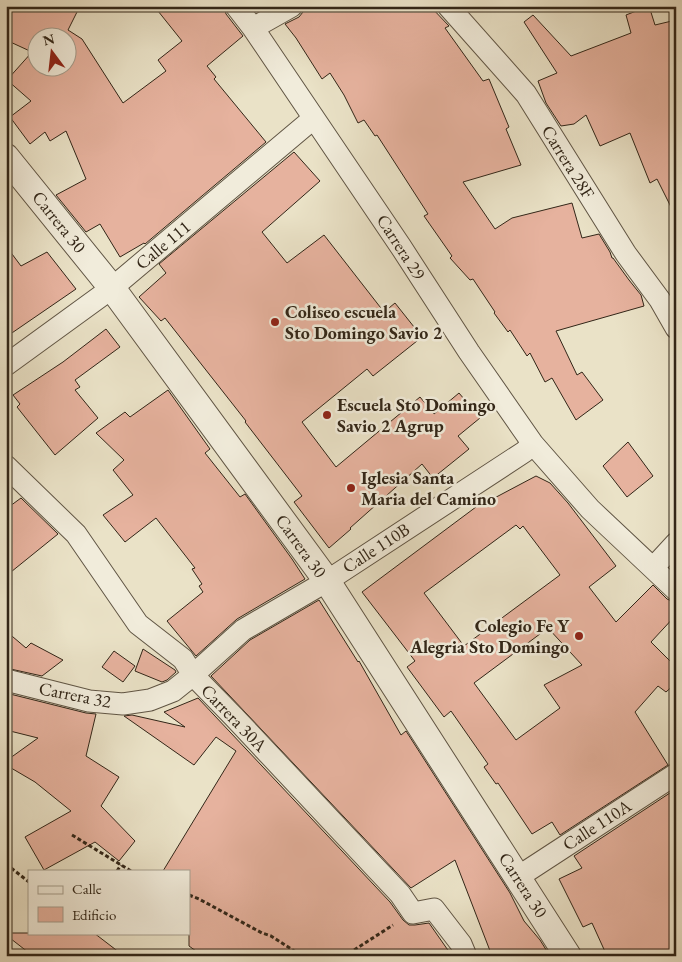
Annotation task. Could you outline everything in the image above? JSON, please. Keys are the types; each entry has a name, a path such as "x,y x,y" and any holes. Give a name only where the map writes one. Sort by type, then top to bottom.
{"street":[{"name":"Carrera 29","path":"236,6 253,28 401,247 469,352 533,444 590,509 676,590"},
{"path":"253,28 292,6"},
{"name":"Carrera 28F","path":"448,6 526,94 626,254 660,300 676,328"},
{"name":"Calle 111","path":"6,365 112,288 314,118"},
{"name":"Carrera 30","path":"6,157 112,288 327,581 568,956"},
{"name":"Calle 110B","path":"173,690 193,676 243,630 327,581 524,452 533,444"},
{"name":"Carrera 30A","path":"6,466 76,534 138,624 183,659 193,676 254,738 400,894 413,912"},
{"path":"653,568 676,543"},
{"name":"Carrera 32","path":"6,680 89,701 123,704 150,700 173,690"},
{"name":"Calle 110A","path":"518,877 676,774"},
{"path":"413,912 434,909 460,944 466,956"}],"path":[{"path":"72,834 130,870"},
{"path":"6,864 28,881"},
{"path":"117,870 121,865"},
{"path":"190,895 271,936 300,955"},
{"path":"356,956 354,950 413,912"}],"building":[{"path":"6,6 80,6 69,28 28,28 28,50 6,40"},
{"path":"154,6 224,6 226,14 243,36 207,66 216,77 214,79 266,142 145,244 120,257 100,224 86,232 56,195 86,179 66,131 50,141 45,132 30,144 10,117 31,101 7,80 28,56 28,78 78,78 78,36 82,39 123,103 166,71 158,60 182,41"},
{"path":"304,6 430,6 449,26 445,28 483,81 489,79 509,127 506,129 521,165 463,182 495,229 512,218 572,203 582,238 599,234 612,258 641,295 644,306 556,331 577,375 582,372 603,400 576,420 552,378 545,382 530,353 527,356 510,330 508,332 494,313 473,279 470,280 450,258 452,256 424,216 428,214 377,135 375,136 364,120 358,123 330,73 322,79 285,24 299,17 303,12"},
{"path":"649,6 655,25 676,20 676,217 657,179 650,183 630,133 600,146 586,115 574,124 561,126 546,103 538,81 557,73 524,22 533,15 571,56 631,33 626,15"},
{"path":"294,152 320,181 262,232 287,263 324,235 384,312 395,303 422,337 373,376 367,369 302,422 336,467 420,397 434,414 459,393 480,418 458,436 469,449 433,478 422,464 329,548 294,502 302,496 246,421 165,318 161,321 139,297 166,273 159,264"},
{"path":"6,246 21,266 47,252 76,289 6,337"},
{"path":"106,329 120,347 75,380 80,387 75,390 98,418 55,455 17,407 20,404 13,395 63,362"},
{"path":"168,390 210,449 205,453 240,497 245,494 305,579 237,619 196,656 167,621 203,592 199,586 202,584 192,569 195,568 156,518 125,542 103,515 133,495 113,470 124,460 96,433 125,412 130,417"},
{"path":"628,442 653,476 627,497 603,466"},
{"path":"536,476 550,483 568,503 616,566 589,587 616,622 653,585 667,599 676,603 676,615 651,642 676,667 676,683 666,692 658,686 635,712 668,765 560,835 552,822 532,834 498,783 496,784 484,767 488,764 451,711 444,717 407,667 415,661 362,592 484,501 485,503","holes":["516,525 520,529 523,526 560,575 464,646 424,593","548,628 582,665 544,685 560,708 516,740 474,683"]},
{"path":"21,498 58,534 6,576 6,509"},
{"path":"319,600 359,661 401,735 406,731 510,893 524,921 540,940 550,956 492,956 455,860 411,888 211,676 250,640"},
{"path":"6,631 26,648 31,643 63,660 42,676 6,668"},
{"path":"143,649 176,672 162,682 135,671"},
{"path":"114,651 135,666 123,682 102,667"},
{"path":"6,693 96,714 86,756 119,777 101,806 135,841 119,861 95,842 44,870 25,837 71,811 35,782 6,765 6,761 38,738 6,730"},
{"path":"198,698 390,902 403,920 409,925 429,923 452,956 203,956 189,946 190,870 164,870 236,751 216,737 194,765 124,716 132,715 185,727 164,712"},
{"path":"676,789 676,956 607,956 592,923 583,927 559,879 582,868 574,856"},
{"path":"6,933 95,934 124,956 33,956 6,935"}],"place":[{"name":"Coliseo escuela Sto Domingo Savio 2","path":"275,322"},
{"name":"Escuela Sto Domingo Savio 2 Agrup","path":"327,415"},
{"name":"Iglesia Santa Maria del Camino","path":"351,488"},
{"name":"Colegio Fe Y Alegria Sto Domingo","path":"579,636"}]}
